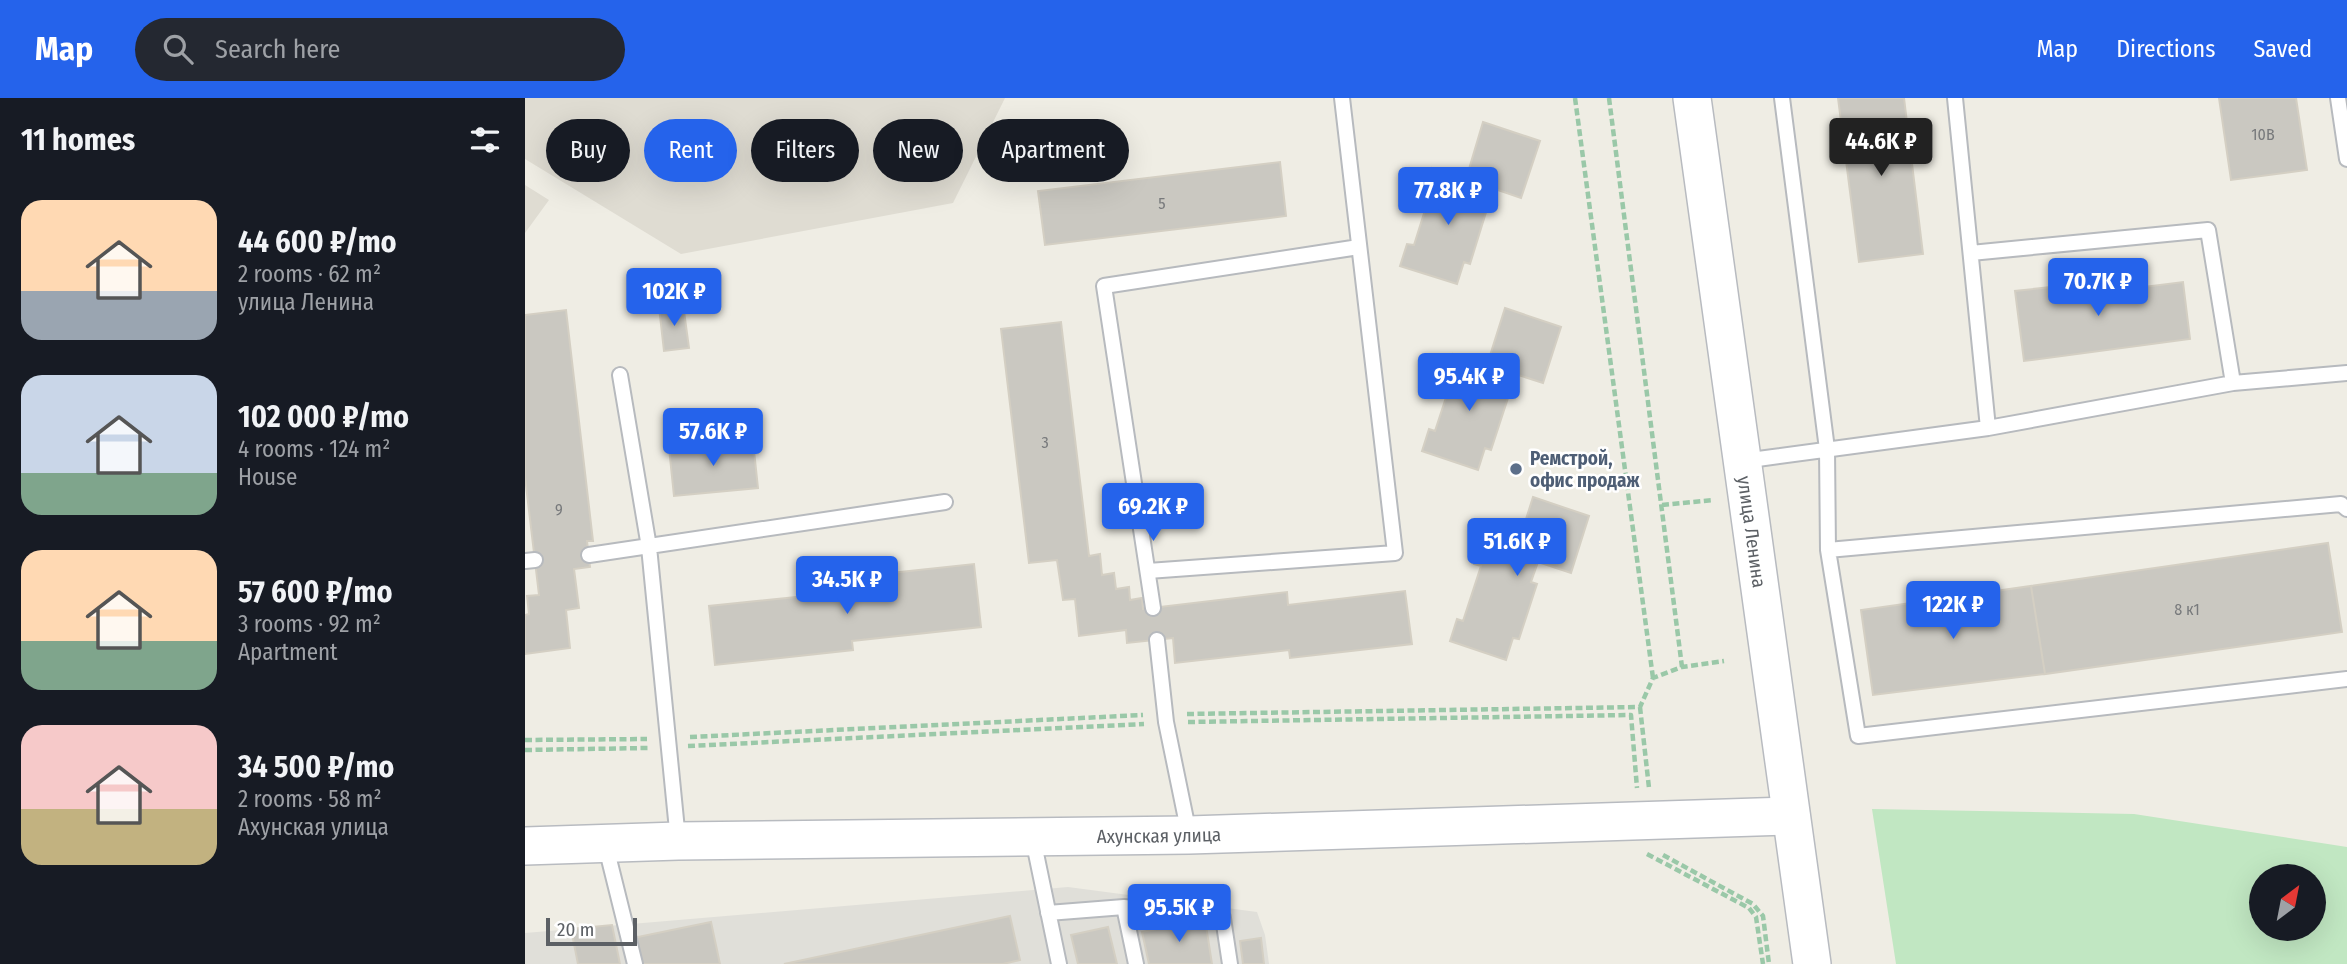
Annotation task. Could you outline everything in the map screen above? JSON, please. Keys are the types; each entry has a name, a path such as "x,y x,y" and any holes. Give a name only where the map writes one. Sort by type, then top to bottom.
{"main road":[{"name":"улица Ленина","path":"1692,98 1812,964"},
{"name":"Ахунская улица","path":"525,846 678,841 1189,835 1791,816"}],"lane":[{"path":"1148,571 1395,553 1342,98"},
{"path":"1781,98 1826,449 1828,550 1857,736 2347,679"},
{"path":"1955,98 1989,428"},
{"path":"2338,98 2347,159"},
{"path":"1971,253 2208,230 2233,383"},
{"path":"1153,608 1104,286 1359,247"},
{"path":"1742,461 1989,428 2233,383 2347,373"},
{"path":"620,375 649,547 678,841"},
{"path":"589,555 946,502"},
{"path":"1828,550 2341,504 2347,509"},
{"path":"1157,640 1165,718 1189,835"},
{"path":"1033,838 1059,964"},
{"path":"605,844 635,964"},
{"path":"1048,913 1124,907 1223,918 1230,964"},
{"path":"1124,907 1136,964"}],"path":[{"path":"1575,98 1653,678 1640,707 1647,819 1644,852 1748,908 1756,917 1763,964"},
{"path":"1609,98 1682,667"},
{"path":"1653,678 1682,667 1724,661"},
{"path":"525,750 1165,718 1640,707"},
{"path":"525,740 669,743 1165,718 1630,715 1647,819 1656,852 1753,904 1763,916 1769,964"}],"shaded area":[{"path":"525,98 1005,98 995,119 977,119 977,155 953,203 681,254 563,182 630,182 630,119 546,119 546,172 525,159"},
{"path":"525,185 549,200 525,233"},
{"path":"1068,887 1257,912 1265,935 1269,964 525,964 525,933"}],"green space":[{"path":"1872,809 2134,814 2347,847 2347,964 1896,964"}],"building":[{"path":"1838,98 1904,98 1923,254 1859,262"},
{"path":"2219,98 2296,98 2307,170 2231,180"},
{"path":"1483,122 1540,141 1521,198 1466,179"},
{"path":"1280,162 1286,216 1045,245 1038,191"},
{"path":"1432,168 1488,186 1482,207 1487,209 1470,264 1464,262 1457,284 1400,266 1407,244 1414,245 1431,191 1425,189"},
{"path":"2077,273 2080,295 2183,282 2190,339 2024,361 2015,291 2051,287 2050,277"},
{"path":"683,304 689,348 664,351 659,307"},
{"path":"1505,308 1561,327 1543,383 1487,365"},
{"path":"566,310 593,541 587,541 590,567 574,569 579,608 566,610 570,648 525,654 525,615 529,614 527,596 539,595 525,477 525,315"},
{"path":"1061,322 1089,556 1100,554 1102,575 1114,573 1116,589 1129,587 1130,600 1142,598 1143,609 1287,592 1288,605 1405,591 1412,644 1290,658 1289,650 1175,663 1173,638 1127,643 1126,630 1079,636 1075,599 1063,600 1057,560 1029,563 1001,329"},
{"path":"1453,354 1510,372 1503,393 1509,395 1491,450 1485,448 1478,470 1422,451 1429,429 1435,431 1453,376 1447,374"},
{"path":"753,441 758,488 674,496 669,448"},
{"path":"1533,497 1589,516 1571,573 1538,562 1531,582 1537,584 1519,639 1513,638 1506,660 1450,641 1457,619 1463,621 1481,566 1474,564 1481,544 1515,554"},
{"path":"2328,543 2342,632 2045,674 2031,586"},
{"path":"974,564 981,627 852,641 853,650 715,665 709,606 855,591 854,577"},
{"path":"2031,586 2045,674 1873,695 1861,610"},
{"path":"1010,916 1020,960 1003,964 784,964"},
{"path":"1205,919 1212,964 1149,964 1142,932"},
{"path":"711,922 720,964 639,964 633,938"},
{"path":"612,925 620,964 578,964 571,929"},
{"path":"1108,927 1117,964 1078,964 1071,935"},
{"path":"1261,938 1264,964 1243,964 1240,941"}],"place":[{"name":"Ремстрой, офис продаж","path":"1516,469"}]}
